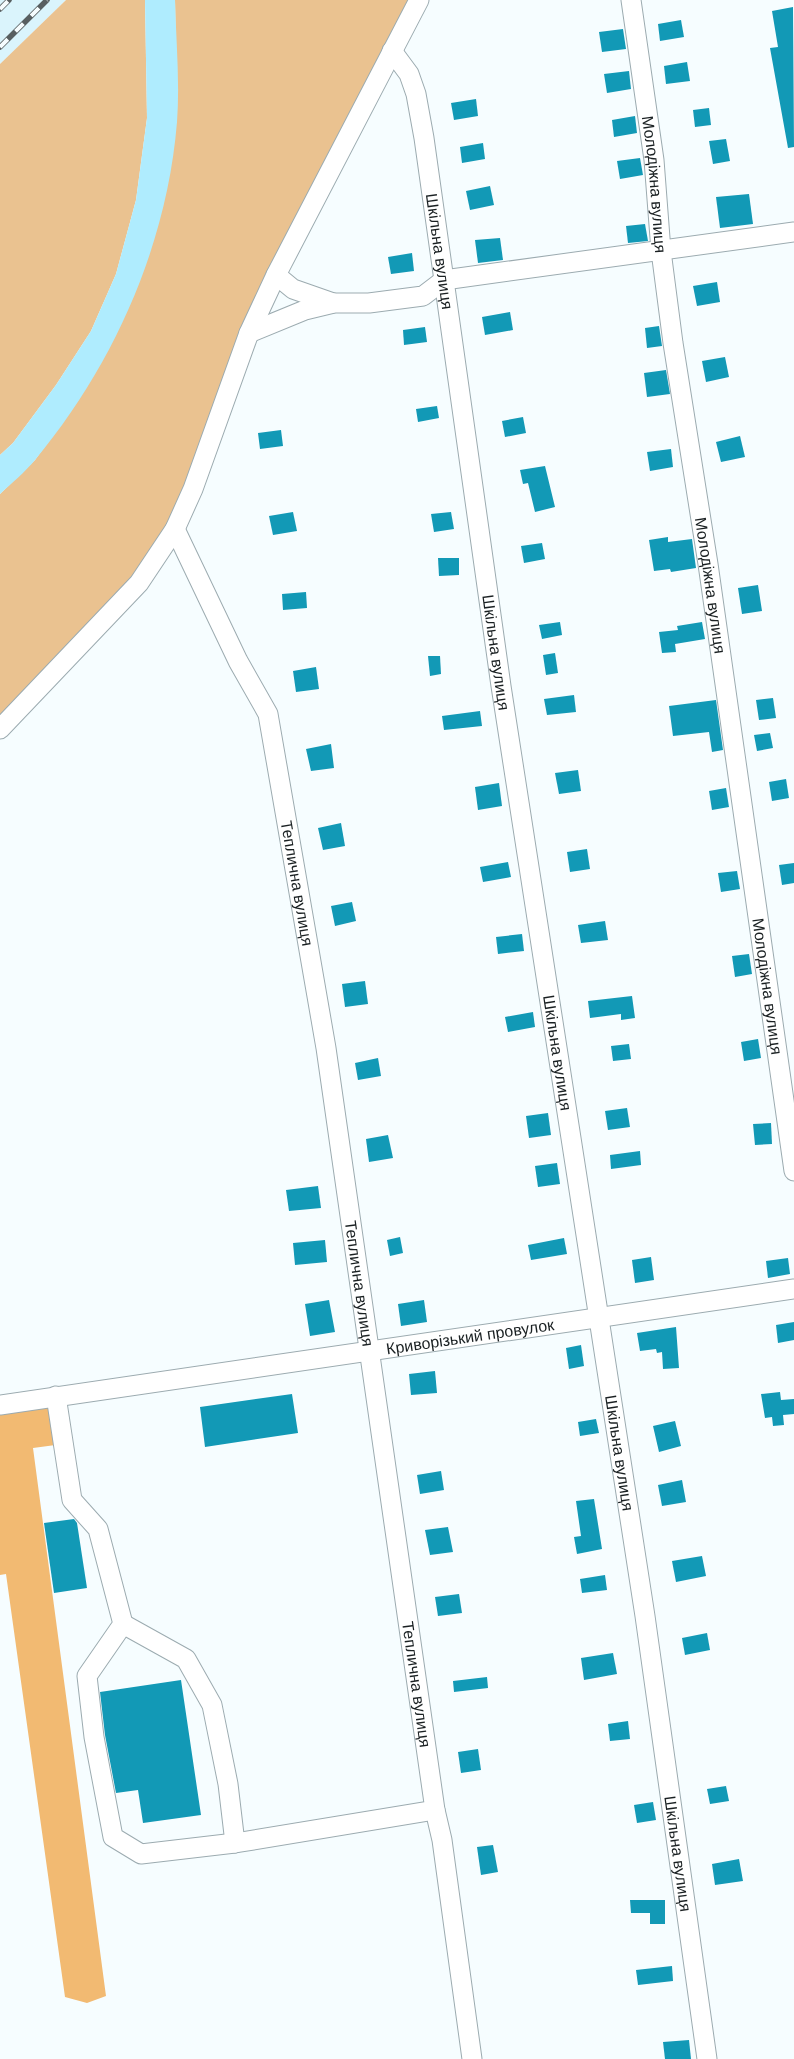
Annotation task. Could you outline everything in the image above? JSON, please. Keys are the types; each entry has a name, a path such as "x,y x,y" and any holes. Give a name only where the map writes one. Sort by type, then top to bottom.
{"street":[{"path":"0,728 139,583 175,529 193,489 249,332 276,275 419,0"},
{"name":"Молодіжна вулиця","path":"630,0 654,160 662,251 794,1171"},
{"name":"Шкільна вулиця","path":"392,51 409,74 416,94 501,686 646,1626 707,2059"},
{"path":"249,332 305,310 334,304 368,303 423,296 444,280 794,232"},
{"path":"276,275 293,289 334,304"},
{"name":"Теплична вулиця","path":"175,529 238,661 268,714 326,1048 368,1351 435,1810 443,1848 472,2059"},
{"name":"Криворізький провулок","path":"0,1405 794,1289"},
{"path":"56,1396 72,1500 98,1529 124,1624 186,1659 212,1705 228,1784 235,1843"},
{"path":"124,1624 87,1676 94,1737 113,1837 141,1854 235,1843 435,1810"}],"shaded area":[{"path":"0,0 66,0 0,64"},
{"path":"66,0 145,0 147,118 136,200 116,274 91,331 56,385 13,443 0,455 0,64"},
{"path":"175,0 419,0 276,275 175,529 0,729 0,494 35,460 79,399 177,121"},
{"path":"56,1396 63,1444 33,1448 106,1996 87,2003 65,1997 6,1574 0,1575 0,1405"}],"water":[{"path":"145,0 175,0 178,76 177,122 171,168 162,213 149,258 132,302 112,344 89,384 35,460 0,494 0,455 13,443 56,385 91,331 116,274 136,200 147,118"}],"building":[{"path":"793,7 794,147 788,148 770,48 778,47 772,11"},
{"path":"681,20 684,37 660,41 658,24"},
{"path":"623,29 626,49 602,52 599,32"},
{"path":"687,62 690,81 666,84 664,66"},
{"path":"629,71 631,89 607,93 604,74"},
{"path":"476,99 478,116 454,120 451,103"},
{"path":"709,108 711,125 695,127 693,110"},
{"path":"635,116 637,133 614,137 612,120"},
{"path":"726,139 730,161 713,164 709,141"},
{"path":"483,143 485,159 462,163 460,147"},
{"path":"640,158 643,175 620,179 617,161"},
{"path":"490,186 494,205 470,210 466,191"},
{"path":"749,194 753,224 720,228 716,197"},
{"path":"645,224 648,241 628,243 626,226"},
{"path":"500,238 503,260 478,263 475,240"},
{"path":"412,253 414,271 391,274 388,257"},
{"path":"717,282 720,302 697,306 693,286"},
{"path":"510,312 513,330 485,335 482,317"},
{"path":"659,326 662,346 647,348 645,328"},
{"path":"425,327 427,342 404,345 403,330"},
{"path":"725,357 729,377 706,382 702,361"},
{"path":"666,370 670,394 647,397 644,373"},
{"path":"437,406 439,418 418,422 416,409"},
{"path":"523,417 526,433 505,437 502,421"},
{"path":"281,430 283,446 260,449 258,433"},
{"path":"740,436 745,457 721,462 716,442"},
{"path":"671,449 673,467 650,471 647,452"},
{"path":"545,466 555,507 535,512 528,483 523,484 520,470"},
{"path":"293,512 297,531 273,535 269,516"},
{"path":"451,512 454,529 434,532 431,514"},
{"path":"668,537 668,542 692,539 696,568 671,572 670,569 654,571 649,540"},
{"path":"542,543 545,559 524,563 521,546"},
{"path":"438,558 459,558 459,575 439,576"},
{"path":"758,585 762,611 742,614 738,588"},
{"path":"306,592 307,608 283,610 282,594"},
{"path":"560,622 562,635 542,639 539,625"},
{"path":"702,622 705,639 675,644 676,652 662,653 659,632 678,630 677,626"},
{"path":"555,653 558,673 546,675 543,655"},
{"path":"428,656 440,656 441,674 430,676"},
{"path":"316,667 319,689 296,692 293,671"},
{"path":"574,695 576,712 547,715 544,699"},
{"path":"773,698 776,718 759,720 756,700"},
{"path":"716,700 723,750 712,752 709,732 673,736 669,706"},
{"path":"480,711 482,726 444,730 442,716"},
{"path":"770,733 773,748 757,751 754,735"},
{"path":"331,744 334,768 311,771 306,749"},
{"path":"578,770 581,791 559,794 555,773"},
{"path":"786,779 789,798 772,801 769,782"},
{"path":"499,783 502,806 478,810 475,787"},
{"path":"726,788 729,807 712,810 709,791"},
{"path":"341,823 345,846 323,850 318,828"},
{"path":"587,849 590,869 570,872 567,852"},
{"path":"508,862 511,877 483,882 480,867"},
{"path":"794,863 794,883 782,885 779,865"},
{"path":"737,871 740,889 721,892 718,873"},
{"path":"352,902 356,921 335,926 331,906"},
{"path":"605,921 608,940 581,943 578,925"},
{"path":"522,934 524,951 498,954 496,937"},
{"path":"749,954 752,974 735,977 732,956"},
{"path":"365,981 368,1004 345,1007 342,984"},
{"path":"632,996 635,1018 621,1020 621,1014 590,1018 588,1001"},
{"path":"533,1012 535,1027 508,1032 505,1017"},
{"path":"758,1039 761,1058 744,1061 741,1042"},
{"path":"629,1044 631,1059 613,1061 611,1046"},
{"path":"378,1058 381,1076 358,1080 355,1063"},
{"path":"627,1108 630,1127 608,1130 605,1111"},
{"path":"548,1113 551,1135 529,1138 526,1116"},
{"path":"771,1123 772,1144 755,1145 753,1124"},
{"path":"388,1135 393,1158 369,1162 366,1139"},
{"path":"640,1151 641,1165 611,1169 610,1155"},
{"path":"557,1163 560,1184 538,1187 535,1166"},
{"path":"318,1186 321,1208 289,1211 286,1190"},
{"path":"400,1237 403,1253 390,1256 387,1240"},
{"path":"564,1238 567,1254 531,1260 528,1245"},
{"path":"325,1240 327,1262 295,1265 293,1243"},
{"path":"651,1257 654,1280 635,1283 632,1260"},
{"path":"788,1258 790,1274 768,1278 766,1261"},
{"path":"329,1300 335,1332 310,1336 305,1304"},
{"path":"424,1300 427,1322 401,1326 398,1304"},
{"path":"794,1322 794,1340 778,1343 776,1325"},
{"path":"676,1327 679,1368 663,1369 662,1352 657,1353 656,1349 640,1351 637,1333"},
{"path":"581,1345 584,1366 569,1369 566,1348"},
{"path":"435,1371 437,1393 411,1395 409,1374"},
{"path":"780,1392 781,1400 794,1399 794,1414 783,1415 784,1425 773,1426 772,1417 765,1418 761,1394"},
{"path":"292,1394 298,1433 205,1447 200,1407"},
{"path":"596,1419 599,1433 580,1436 578,1422"},
{"path":"675,1421 681,1446 659,1452 653,1426"},
{"path":"441,1471 444,1490 420,1494 417,1475"},
{"path":"682,1480 686,1502 662,1506 658,1485"},
{"path":"594,1499 602,1549 577,1554 574,1537 581,1536 576,1501"},
{"path":"74,1519 77,1523 87,1588 54,1593 44,1523"},
{"path":"448,1527 453,1552 430,1555 425,1530"},
{"path":"702,1556 706,1576 676,1582 672,1561"},
{"path":"605,1575 607,1590 582,1593 580,1579"},
{"path":"459,1594 462,1613 438,1616 435,1597"},
{"path":"707,1633 710,1650 685,1655 682,1638"},
{"path":"613,1653 617,1674 584,1680 581,1658"},
{"path":"487,1677 488,1688 454,1692 453,1681"},
{"path":"181,1680 201,1815 143,1823 138,1790 116,1793 105,1735 100,1692"},
{"path":"628,1721 630,1739 610,1741 608,1724"},
{"path":"478,1749 481,1770 461,1773 458,1752"},
{"path":"726,1786 729,1801 710,1804 707,1789"},
{"path":"653,1802 656,1820 637,1823 634,1805"},
{"path":"493,1845 498,1872 481,1875 477,1847"},
{"path":"739,1859 743,1881 715,1885 712,1864"},
{"path":"630,1900 665,1900 665,1924 650,1924 650,1913 631,1913"},
{"path":"672,1966 673,1981 638,1985 636,1970"},
{"path":"689,2040 691,2059 665,2059 663,2042"}],"railway":[{"path":"0,9 9,0"},
{"path":"0,47 47,0"}]}
